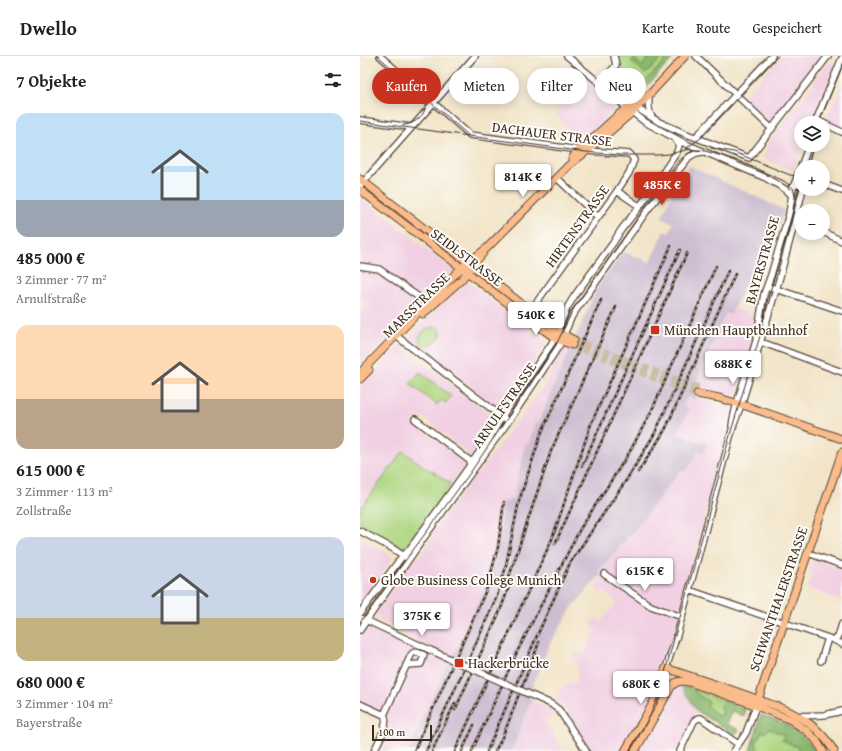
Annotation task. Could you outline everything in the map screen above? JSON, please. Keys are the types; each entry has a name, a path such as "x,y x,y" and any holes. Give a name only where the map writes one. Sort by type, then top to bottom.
{"main road":[{"path":"632,108 648,94 685,56"},
{"name":"MARSSTRASSE","path":"569,165 579,150 632,108"},
{"name":"MARSSTRASSE","path":"360,379 427,303 461,268 470,264 569,165 587,152 632,108"},
{"name":"SEIDLSTRASSE","path":"361,182 531,310 550,325 559,336"},
{"name":"SEIDLSTRASSE","path":"360,190 467,273 559,336"},
{"name":"MARSSTRASSE","path":"360,373 467,273 470,264"},
{"path":"559,336 573,343"},
{"path":"699,392 842,439"},
{"name":"SCHWANTHALERSTRASSE","path":"757,703 842,452"},
{"path":"668,668 757,703 791,720 808,731 823,751"},
{"name":"BAYERSTRASSE","path":"626,749 652,705 668,668"},
{"path":"635,751 673,684 684,681 798,716 819,732 834,751"}],"street":[{"path":"380,56 394,68"},
{"path":"441,94 475,56"},
{"path":"567,56 595,80"},
{"path":"613,68 616,65 614,56"},
{"path":"696,56 772,129"},
{"path":"696,137 772,56"},
{"path":"632,108 674,129 749,158 828,56"},
{"path":"818,116 842,58"},
{"path":"648,94 650,113 654,119"},
{"path":"361,182 432,104"},
{"name":"DACHAUER STRASSE","path":"434,104 470,135 587,152 630,154"},
{"path":"627,104 645,122 672,138 766,178 786,189 791,195"},
{"path":"360,120 411,127"},
{"path":"664,133 667,126"},
{"path":"830,127 842,132"},
{"path":"672,138 674,129"},
{"path":"684,133 691,141 692,147"},
{"name":"ARNULFSTRASSE","path":"474,464 502,417 559,336 562,320 575,295 669,165 678,150 678,144 672,138"},
{"name":"ARNULFSTRASSE","path":"360,630 436,513 508,421 572,316 650,207 678,172 687,159 692,147"},
{"path":"687,159 694,153 704,152"},
{"name":"HIRTENSTRASSE","path":"531,310 617,191 634,163 630,154"},
{"path":"669,165 673,165 678,172"},
{"path":"557,178 598,216"},
{"path":"786,189 794,187"},
{"path":"830,187 842,191"},
{"path":"617,191 639,206"},
{"name":"BAYERSTRASSE","path":"739,404 756,341 763,298 789,211 791,195 794,191"},
{"name":"BAYERSTRASSE","path":"668,668 732,430 733,418 761,342 794,234"},
{"path":"830,235 842,240"},
{"path":"360,266 379,269 427,303"},
{"path":"767,286 842,311"},
{"path":"550,325 562,320"},
{"path":"397,337 508,421"},
{"path":"761,342 842,372"},
{"path":"415,419 474,464"},
{"path":"360,531 406,557"},
{"path":"808,553 842,565"},
{"name":"ARNULFSTRASSE","path":"360,613 406,557"},
{"path":"604,574 651,606 682,617"},
{"path":"689,590 842,644"},
{"path":"360,618 551,704 559,710 586,751"},
{"path":"821,661 831,639 838,637 842,624"},
{"path":"374,751 386,723 386,718 384,715 406,665"},
{"name":"SCHWANTHALERSTRASSE","path":"734,751 746,733 757,703"},
{"path":"360,704 384,715"},
{"path":"798,716 824,715 842,711"},
{"path":"680,751 694,721 697,718 701,718 738,744"}],"shaded area":[{"path":"782,56 822,56 771,122 743,97"},
{"path":"828,63 834,63 834,67 813,116 794,116 794,152 800,152 797,160 794,160 792,171 763,158 772,137 813,86 817,88 817,86 813,83"},
{"path":"587,80 595,87 595,104 611,104 615,108 606,119 579,143 568,141 570,128 555,115 560,110 559,109 563,104 587,104"},
{"path":"842,83 842,131 830,126 830,116 827,116"},
{"path":"689,166 785,210 763,263 756,260 731,315 726,313 697,380 702,383 695,400 688,397 684,406 689,409 677,434 707,443 704,453 697,451 693,461 684,472 681,470 632,533 598,571 601,574 571,609 550,643 531,690 531,700 512,751 408,751 446,667 449,665 481,598 495,554 500,531 503,501 509,502 509,499 513,500 525,444 529,443 535,422 538,423 597,288 623,252 650,262 664,231 669,233 673,223 661,218 675,188"},
{"path":"360,197 453,270 360,366 360,314 368,304 360,297"},
{"path":"469,282 547,343 499,409 408,338 464,284"},
{"path":"735,308 759,318 757,333 736,399 701,387 702,383 697,380 726,313 731,315"},
{"path":"400,345 498,421 472,457 422,416 420,418 417,416 413,422 467,463 404,549 360,527 360,387"},
{"path":"563,349 570,349 568,355 537,423 535,423 529,444 525,444 513,500 509,499 509,502 503,502 500,531 495,554 481,599 479,598 449,666 446,667 408,751 376,751 391,719 360,704 360,637 367,628 405,645 409,635 379,620 377,612 408,567 424,551 433,537 432,533 473,477 480,471 543,387"},
{"path":"688,396 733,408 678,619 666,662 649,707 623,751 590,751 563,706 555,700 558,691 566,686 567,683 577,683 577,661 573,658 576,651 583,654 597,629 591,625 595,617 601,621 617,603 603,591 601,593 595,588 601,581 598,577 601,574 597,571 632,533 681,470 684,472 693,461 697,450 704,452 677,434 689,409 684,406"},
{"path":"360,540 393,558 360,606"},
{"path":"814,559 842,569 842,593 840,600 807,588 813,572 810,571 810,566"},
{"path":"680,684 696,710 679,751 636,751 671,690"},
{"path":"531,700 552,711 550,717 545,721 563,751 512,751"}],"green space":[{"path":"619,56 675,56 646,87 646,68 622,68"},
{"path":"647,56 663,56 646,74 646,68 639,68 631,61 634,58 642,66 648,58"},
{"path":"669,56 675,56 646,87 646,81"},
{"path":"428,328 438,328 441,332 438,339 429,345 422,344 419,341 419,338 422,333"},
{"path":"420,372 451,396 446,403 441,400 437,405 410,384"},
{"path":"403,451 451,484 404,549 360,527 360,509"},
{"path":"685,686 695,690 697,694 709,702 707,706 718,716 723,714 721,705 725,701 745,709 744,716 732,711 726,724 739,730 737,733 733,734 696,710 682,687"},
{"path":"695,690 725,701 721,705 723,714 718,716 710,710"},
{"path":"761,715 785,724 798,732 815,751 750,751"},
{"path":"761,715 785,724 798,732 815,751 799,751 797,747 782,740 784,735 768,728 765,733 762,731 756,744 758,747 756,751 750,751"}],"tunnel":[{"path":"574,340 700,389"},
{"path":"572,345 697,394"}],"tram line":[{"path":"378,56 468,135"},
{"path":"685,149 701,138 778,56"},
{"path":"822,116 842,66"},
{"path":"403,125 407,125 419,119 424,112 426,104"},
{"path":"360,121 586,152 620,155 658,155 690,149 705,151 739,161 784,181 793,188 794,192"},
{"path":"711,148 734,152 794,176"},
{"path":"360,622 470,473 556,345 574,308 675,166 686,155 701,150"},
{"path":"809,160 812,152"},
{"path":"629,751 650,716 659,694 732,428 760,336 767,302 797,196"}],"railway":[{"path":"455,751 552,539 591,424 671,246"},
{"path":"582,466 680,250"},
{"path":"555,544 687,253"},
{"path":"472,751 517,652 580,529 629,453 652,410 716,266"},
{"path":"487,751 570,563 627,479 655,433 728,271"},
{"path":"638,472 666,428 735,274"},
{"path":"426,751 497,596 505,570 519,501 541,434 601,300"},
{"path":"506,586 551,451 616,307"},
{"path":"414,751 487,588 498,547 504,502"},
{"path":"455,710 500,611 511,581"},
{"path":"495,751 505,730 539,642"},
{"path":"432,751 455,703"},
{"path":"462,751 474,725"}],"place":[{"name":"München Hauptbahnhof","path":"655,330"},
{"name":"Globe Business College Munich","path":"373,580"},
{"name":"Hackerbrücke","path":"459,663"}]}
